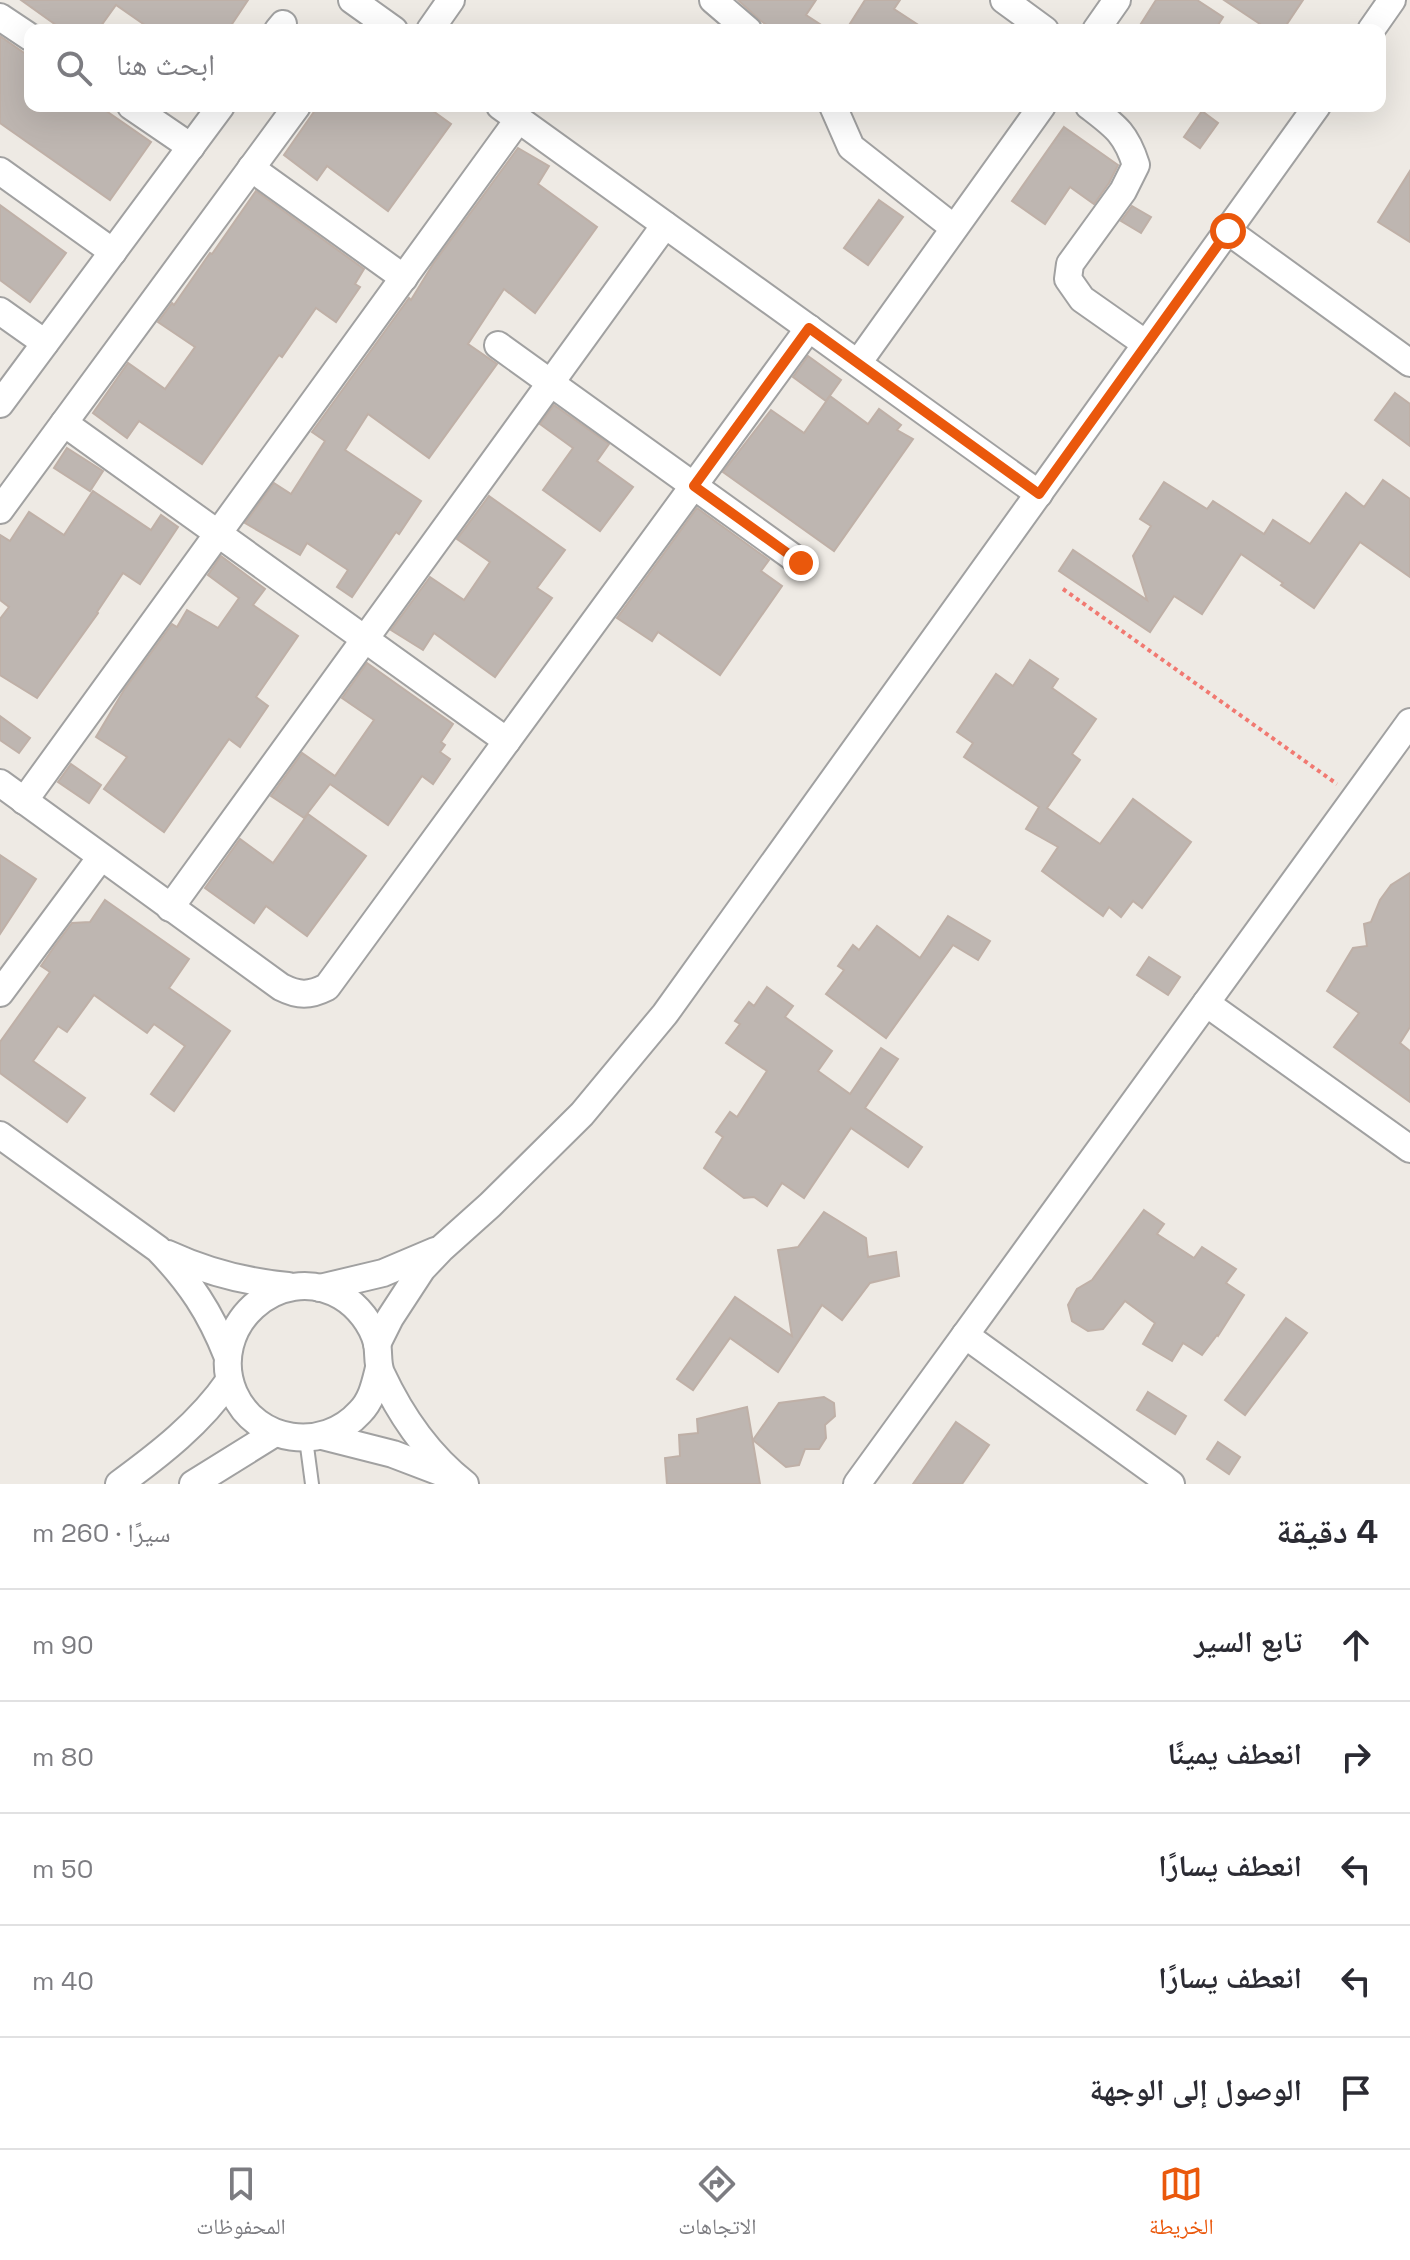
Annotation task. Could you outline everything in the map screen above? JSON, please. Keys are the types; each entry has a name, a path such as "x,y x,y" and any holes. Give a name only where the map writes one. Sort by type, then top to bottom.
{"street":[{"path":"434,24 451,0"},
{"path":"713,0 741,24"},
{"path":"1004,0 1037,24"},
{"path":"1100,24 1117,0"},
{"path":"1375,24 1392,0"},
{"path":"357,14 380,24"},
{"path":"0,17 24,33"},
{"path":"140,112 191,147"},
{"path":"0,404 217,112"},
{"path":"0,510 293,112"},
{"path":"836,112 851,147 954,228"},
{"path":"858,363 1038,112"},
{"path":"1097,112 1129,142 1136,165 1123,191 1070,264 1068,279 1082,299 1146,344"},
{"path":"314,1438 343,1427 361,1411 374,1391 378,1356 405,1293 442,1248 582,1114 665,1014 1313,112"},
{"path":"24,801 404,278 509,113 1039,494"},
{"path":"251,168 404,278"},
{"path":"0,171 113,252"},
{"path":"170,908 665,225"},
{"path":"1228,231 1410,363"},
{"path":"0,311 45,343"},
{"path":"0,783 281,987 296,994 312,994 327,987 809,328"},
{"path":"498,345 801,563"},
{"path":"64,423 507,741"},
{"path":"857,1484 1410,722"},
{"path":"0,993 101,857"},
{"path":"1206,1003 1410,1149"},
{"path":"0,1135 158,1249 180,1272 215,1326 239,1403 254,1421 290,1438 314,1438 393,1454 464,1483"},
{"path":"119,1484 198,1421 215,1402 228,1368 234,1330 249,1309 270,1294 383,1273 442,1248"},
{"path":"158,1249 224,1275 259,1283 308,1287 340,1296 357,1308 369,1324 394,1400 413,1430 464,1483"},
{"path":"965,1335 1171,1484"},
{"path":"193,1484 275,1433"}],"lane":[{"path":"312,1484 314,1438"}],"path":[{"path":"1063,589 1355,797"}],"building":[{"path":"21,0 248,0 232,24 143,24 116,5 102,24 55,24"},
{"path":"738,0 816,0 806,15 820,24 765,24"},
{"path":"865,0 900,0 894,9 917,24 850,24"},
{"path":"1156,0 1197,0 1223,17 1219,24 1141,24"},
{"path":"1224,0 1303,0 1287,24 1260,24"},
{"path":"0,36 24,53 24,112 108,112 151,142 110,200 0,123"},
{"path":"314,112 434,112 451,124 388,211 327,166 317,180 284,155"},
{"path":"1201,112 1218,123 1200,148 1184,137"},
{"path":"1064,127 1118,165 1094,204 1070,187 1045,224 1012,201"},
{"path":"518,148 549,166 538,184 597,227 535,313 504,289 468,344 497,364 429,458 368,414 345,450 421,501 352,597 337,587 348,570 307,543 300,555 245,523 274,483 291,494 325,441 312,432 409,298 411,300 433,264"},
{"path":"1410,171 1410,242 1378,222"},
{"path":"256,191 364,269 355,284 360,287 336,322 316,308 202,464 139,421 127,438 93,413 128,363 165,389 195,347 158,322 172,303 174,305"},
{"path":"879,200 903,217 868,265 844,248"},
{"path":"0,205 66,253 30,302 0,280"},
{"path":"1132,206 1151,217 1141,233 1121,221"},
{"path":"808,356 841,380 826,401 793,377"},
{"path":"1395,393 1410,404 1410,446 1375,420"},
{"path":"830,396 868,424 879,409 901,425 897,430 913,439 834,551 723,472 771,410 804,433"},
{"path":"554,405 609,444 597,461 633,487 600,531 543,490 573,448 540,424"},
{"path":"67,448 103,471 90,491 54,468"},
{"path":"1383,480 1410,499 1410,577 1360,542 1314,608 1241,554 1202,614 1174,596 1150,632 1059,571 1073,550 1147,600 1133,556 1151,526 1140,519 1164,482 1207,509 1213,501 1264,534 1273,520 1310,544 1346,493 1364,507"},
{"path":"93,491 151,530 161,515 178,527 140,584 123,573 37,698 0,675 0,619 9,607 0,600 0,535 10,541 29,512 64,535"},
{"path":"489,496 565,550 537,588 552,598 495,677 434,633 423,650 391,630 430,577 464,600 490,562 457,539"},
{"path":"697,508 769,560 761,571 782,586 720,675 658,632 652,641 617,618"},
{"path":"221,556 265,589 253,605 298,636 256,697 268,706 240,747 229,739 164,832 104,789 127,757 96,737 124,690 172,624 177,627 187,610 218,628 239,598 208,575"},
{"path":"1030,660 1058,679 1052,688 1096,719 1072,754 1080,760 1047,808 1100,844 1133,799 1191,842 1142,908 1133,901 1121,917 1109,907 1103,916 1042,871 1058,847 1026,829 1039,807 964,757 973,743 957,732 996,674 1013,686"},
{"path":"367,663 453,724 441,742 445,745 440,752 450,759 433,784 422,776 388,825 330,784 304,818 271,796 302,753 335,776 374,720 342,698"},
{"path":"0,716 30,738 19,753 0,740"},
{"path":"71,764 101,785 89,803 58,782"},
{"path":"308,814 366,856 307,936 266,906 254,923 205,888 240,839 273,863"},
{"path":"0,855 36,879 0,934"},
{"path":"1410,873 1410,1027 1400,1043 1410,1051 1410,1102 1334,1047 1359,1013 1327,991 1353,948 1367,946 1364,924 1371,922 1380,900 1391,885"},
{"path":"105,900 189,959 169,988 230,1031 174,1111 151,1094 185,1046 154,1024 147,1033 94,995 67,1032 58,1026 33,1061 85,1098 67,1122 0,1073 0,1042 50,972 41,966 54,947 72,923 90,922"},
{"path":"948,916 990,941 978,960 953,945 886,1038 826,994 844,970 838,966 853,945 859,950 877,926 920,958"},
{"path":"1149,957 1180,977 1168,995 1137,975"},
{"path":"767,987 793,1006 785,1017 832,1051 818,1071 850,1094 881,1048 898,1059 865,1108 922,1147 908,1167 851,1128 804,1198 782,1183 767,1206 754,1197 744,1198 704,1168 723,1137 716,1132 730,1112 737,1117 767,1071 726,1043 740,1024 735,1021 749,1002 754,1006"},
{"path":"1144,1210 1164,1224 1157,1234 1194,1258 1202,1247 1236,1269 1226,1283 1244,1295 1202,1355 1183,1343 1172,1361 1143,1344 1155,1323 1125,1301 1103,1329 1088,1331 1072,1321 1068,1305 1077,1289 1092,1280"},
{"path":"824,1212 866,1238 868,1257 896,1252 899,1276 870,1283 842,1320 822,1305 778,1372 730,1338 693,1390 677,1379 735,1297 792,1336 778,1250 798,1247"},
{"path":"1286,1318 1307,1333 1245,1415 1225,1400"},
{"path":"1148,1392 1186,1416 1175,1434 1137,1410"},
{"path":"824,1397 834,1403 835,1416 825,1425 826,1438 819,1449 805,1449 799,1465 786,1467 753,1440 779,1403"},
{"path":"747,1407 760,1484 667,1484 665,1458 680,1456 679,1435 698,1433 697,1419"},
{"path":"956,1422 989,1445 962,1484 913,1484"},
{"path":"1218,1442 1240,1457 1229,1474 1207,1459"}],"route":[{"path":"801,563 694,486 809,328 1039,494 1228,231"}]}
